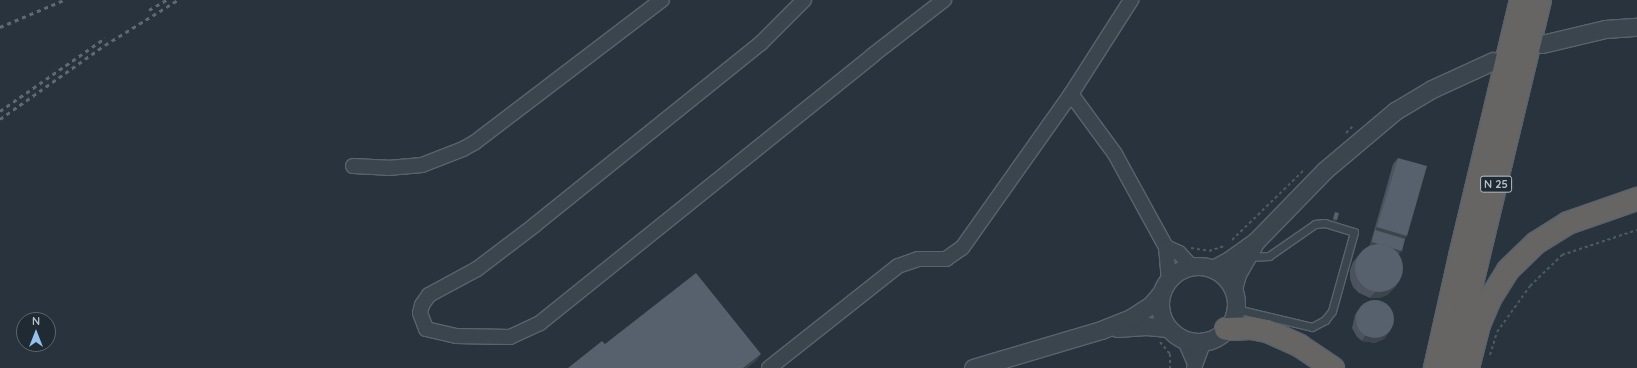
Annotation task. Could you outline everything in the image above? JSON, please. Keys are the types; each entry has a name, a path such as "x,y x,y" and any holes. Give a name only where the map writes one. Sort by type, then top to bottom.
{"highway":[{"name":"N 25","path":"1435,368 1521,0"},
{"name":"N 25","path":"1454,368 1464,317 1540,0"},
{"path":"1468,368 1479,325 1490,299 1508,270 1536,243 1568,223 1637,198"},
{"path":"1226,329 1251,328 1266,331 1300,346 1332,368"}],"street":[{"path":"353,166 388,168 422,165 463,149 474,143 662,0"},
{"path":"804,0 761,44 535,225 477,269 429,295 422,305 420,312 426,329 456,336 510,338 540,323 944,0"},
{"path":"769,368 898,266 918,259 946,259 962,248 1072,94 1131,0"},
{"path":"1542,44 1605,29 1637,27"},
{"path":"1213,269 1231,259 1256,241 1325,170 1395,111 1432,89 1493,61"},
{"path":"1072,94 1115,154 1166,247 1165,286 1161,312 1168,328"},
{"path":"1101,330 1146,326 1168,328 1184,339 1204,341 1216,337 1226,329 1234,316 1236,309 1233,288 1237,274 1256,241"},
{"path":"1166,247 1179,253 1191,266"},
{"path":"973,368 1101,330 1131,318 1151,305 1165,286 1183,269 1191,266 1202,266 1213,269 1225,277 1233,288"},
{"path":"1184,339 1194,366"},
{"path":"1194,366 1204,341"}],"lane":[{"path":"1236,309 1312,327 1325,320 1332,311 1354,232 1325,223 1315,224 1270,256 1248,257"}],"path":[{"path":"1488,359 1497,332 1530,286 1562,255 1637,230"},
{"path":"1146,326 1155,339 1163,344 1170,354 1170,368"}],"building":[{"path":"1398,158 1427,166 1407,236 1377,227"},
{"path":"1335,212 1339,213 1337,220 1333,219"},
{"path":"1375,230 1405,239 1402,251 1383,244 1372,242"},
{"path":"1379,244 1388,246 1396,251 1401,259 1403,268 1401,277 1396,285 1388,290 1379,292 1370,290 1362,285 1357,277 1355,268 1357,259 1362,251 1370,246"},
{"path":"696,273 761,354 743,368 568,368 602,341 605,344"},
{"path":"1375,300 1388,306 1394,319 1388,332 1375,338 1362,332 1356,319 1362,306"}],"railway":[{"path":"0,27 64,0"},
{"path":"149,10 166,0"},
{"path":"0,119 105,45 178,0"},
{"path":"0,111 105,38"}]}
